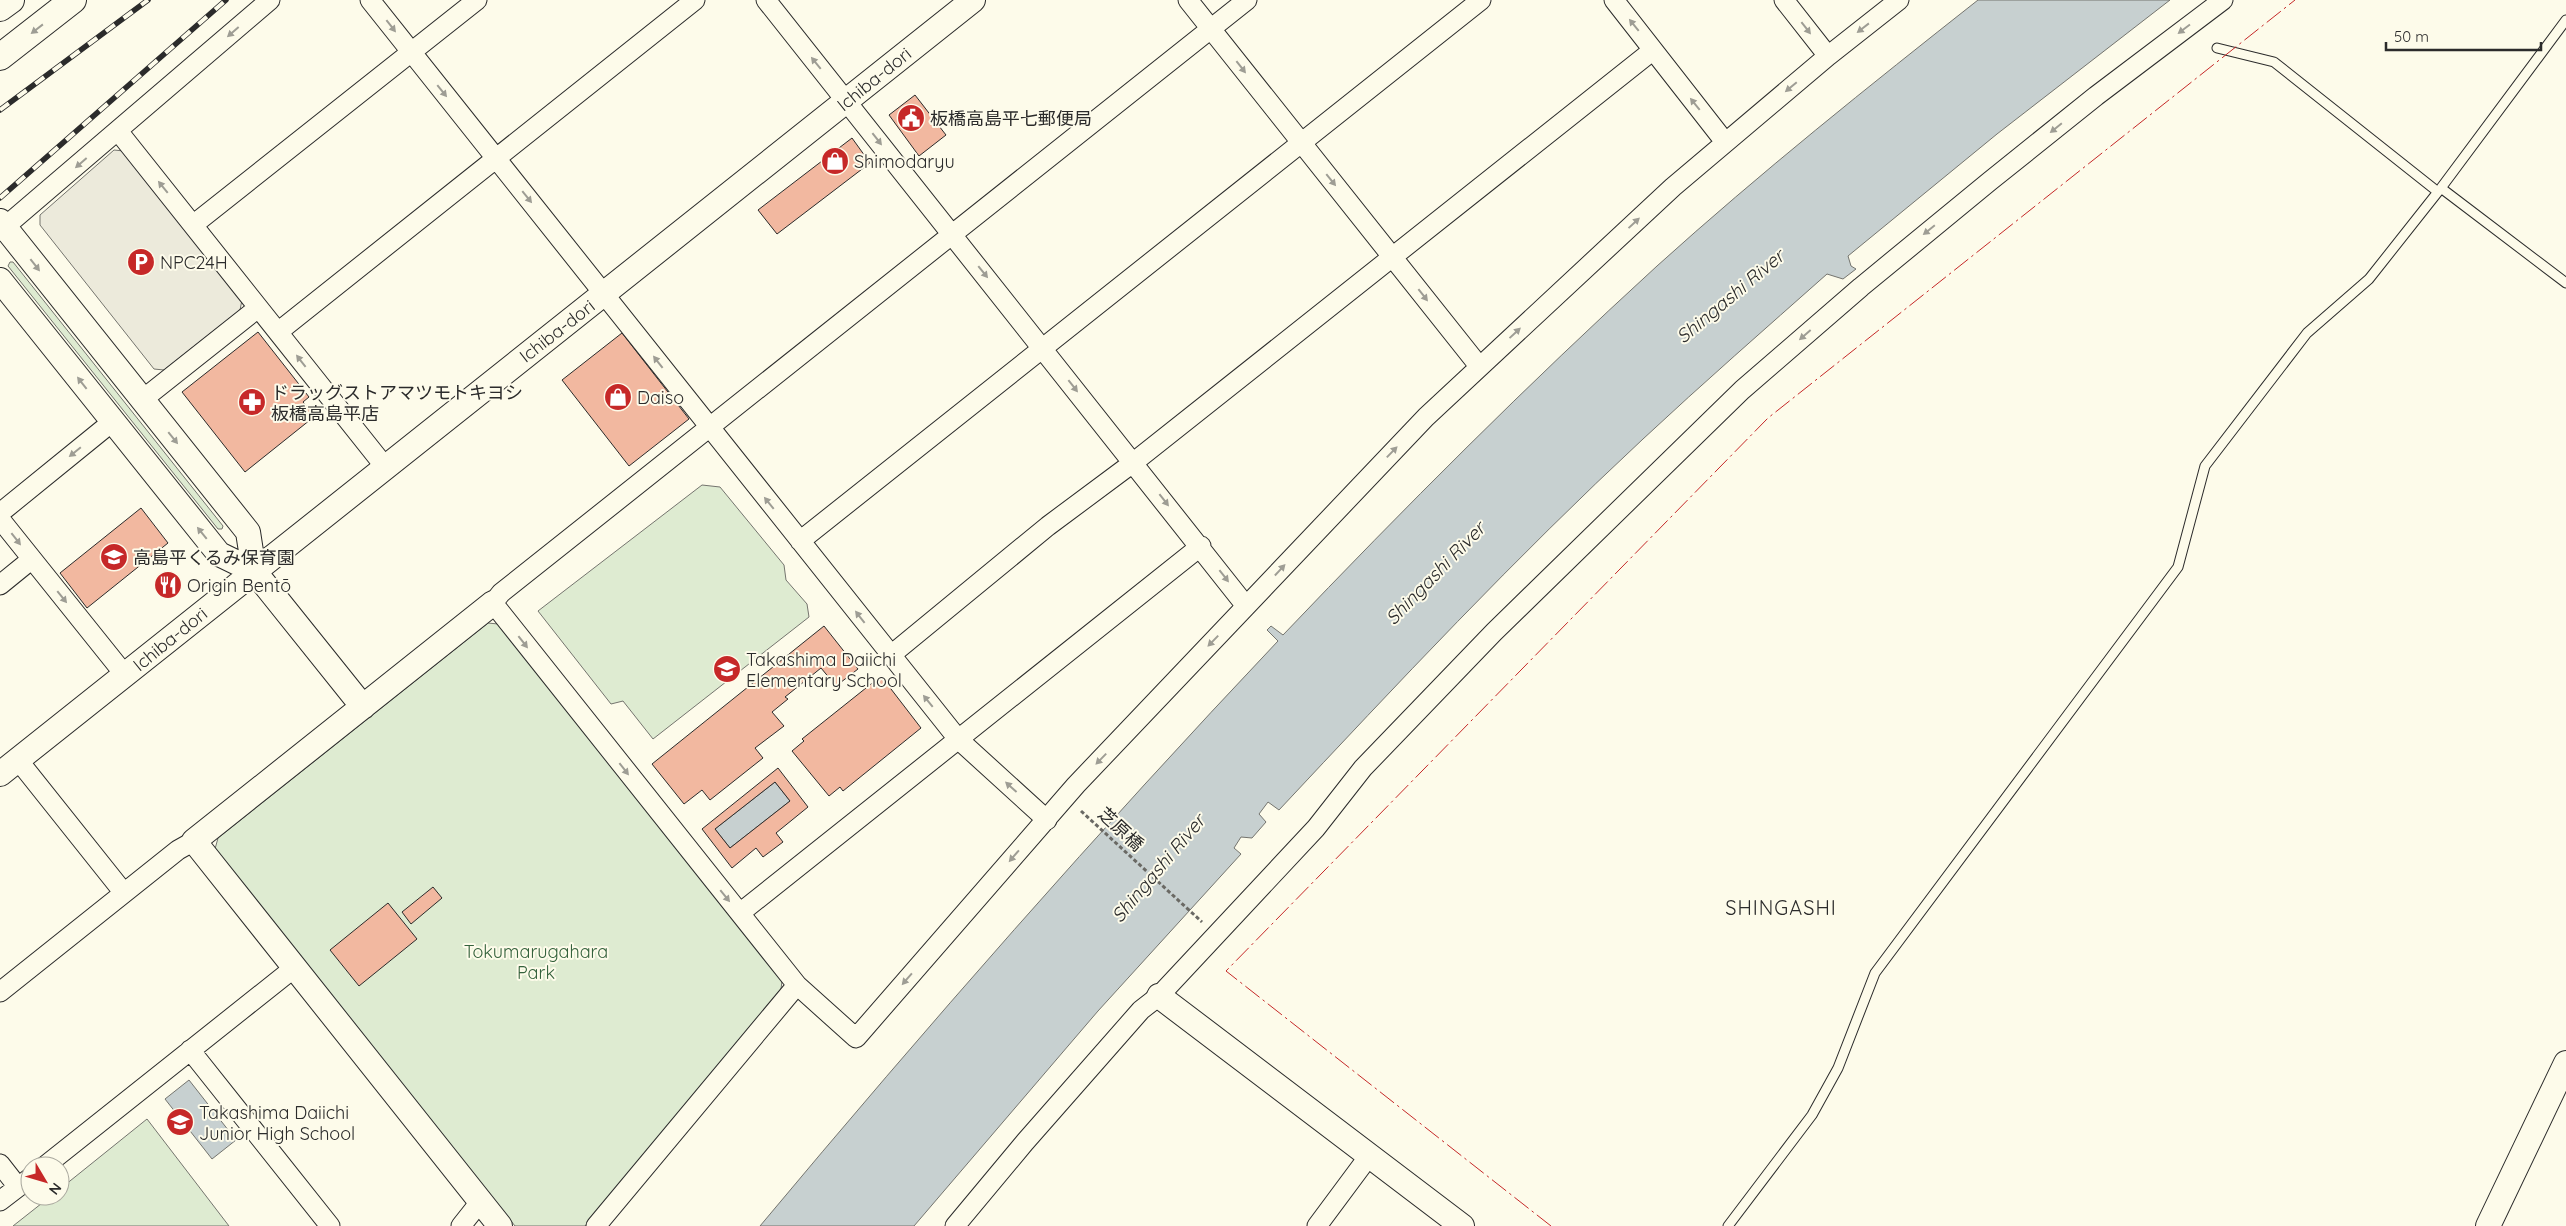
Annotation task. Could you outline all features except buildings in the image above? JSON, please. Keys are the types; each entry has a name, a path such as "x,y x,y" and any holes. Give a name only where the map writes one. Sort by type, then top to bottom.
{"main road":[{"path":"0,8 12,0"},
{"path":"0,57 73,0"}],"street":[{"path":"254,571 248,532 2,226 118,131 270,0"},
{"path":"370,0 958,739 1046,820"},
{"path":"193,225 477,0"},
{"path":"278,332 696,0"},
{"path":"766,0 1134,462 1246,606"},
{"name":"Ichiba-dori","path":"9,767 974,0"},
{"path":"1188,0 1479,366"},
{"path":"0,992 178,850 194,841 493,604 501,593 1247,0"},
{"path":"800,541 1481,0"},
{"path":"1614,0 1725,142"},
{"path":"1784,0 1828,56"},
{"path":"493,604 797,985 856,1038 1076,785 1392,452 1479,366 1725,142 1828,56 1899,0"},
{"path":"955,1226 1140,1010 1159,996 1316,828 1363,768 1487,639 1735,396 1861,287 1990,181 2096,96 2224,0"},
{"path":"891,655 1048,526 1134,462 1652,51"},
{"path":"118,131 386,468"},
{"path":"0,280 219,554 254,571 363,707"},
{"path":"142,400 258,308"},
{"path":"0,513 112,422"},
{"path":"0,518 125,675"},
{"path":"740,913 1200,546"},
{"path":"0,585 32,559"},
{"path":"9,767 124,893"},
{"path":"194,841 500,1226"},
{"path":"57,1156 294,968"},
{"path":"596,1226 797,985"},
{"path":"1159,996 1462,1226"},
{"path":"190,1050 330,1226"},
{"path":"2488,1226 2566,1063"},
{"path":"1317,1226 1369,1156"},
{"path":"0,1164 20,1179"},
{"path":"0,1201 20,1185"},
{"path":"461,1226 480,1202"}],"lane":[{"path":"1728,1226 1812,1114 1838,1068 1875,972 2178,567 2204,466 2308,333 2369,279 2439,190 2566,20"},
{"path":"2217,48 2274,62 2439,190 2566,283"}],"path":[{"name":"芝原橋","path":"1081,811 1208,928"}],"green space":[{"path":"10,262 13,262 223,526 222,529 218,529 8,266"},
{"path":"702,485 720,487 784,565 786,580 807,604 809,617 653,739 623,701 611,704 538,611"},
{"name":"Tokumarugahara Park","path":"488,623 498,624 782,981 781,989 585,1226 515,1226 215,849 218,838"},
{"path":"147,1119 229,1226 13,1226 38,1206 70,1206 70,1181"}],"shaded area":[{"name":"NPC24H","path":"114,150 124,151 242,300 240,310 164,370 154,369 40,225 40,215"}],"water":[{"name":"Shingashi River","path":"1978,0 2170,0 1997,134 1848,256 1851,266 1856,269 1843,279 1827,274 1734,356 1643,439 1549,529 1413,668 1279,810 1268,802 1259,814 1266,822 1252,838 1241,837 1234,848 1241,854 1098,1011 914,1226 760,1226 1014,929 1278,641 1267,630 1271,626 1283,635 1467,447 1657,266 1775,164"},
{"path":"775,782 790,801 730,848 715,829"},
{"path":"189,1080 236,1140 212,1159 165,1099"}],"railway":[{"path":"0,110 148,0"},
{"path":"0,198 226,0"}],"power":[{"path":"1551,1226 1226,971 1768,418 2295,0"}],"place":[{"name":"板橋高島平七郵便局","path":"911,118"},
{"name":"Shimodaryu","path":"835,161"},
{"name":"NPC24H","path":"141,262"},
{"name":"Daiso","path":"618,397"},
{"name":"ドラッグストアマツモトキヨシ 板橋高島平店","path":"252,402"},
{"name":"高島平くるみ保育園","path":"114,557"},
{"name":"Origin Bentō","path":"168,585"},
{"name":"Takashima Daiichi Elementary School","path":"727,669"},
{"name":"Takashima Daiichi Junior High School","path":"180,1122"}],"district":[{"name":"SHINGASHI","path":"1781,907"}]}
